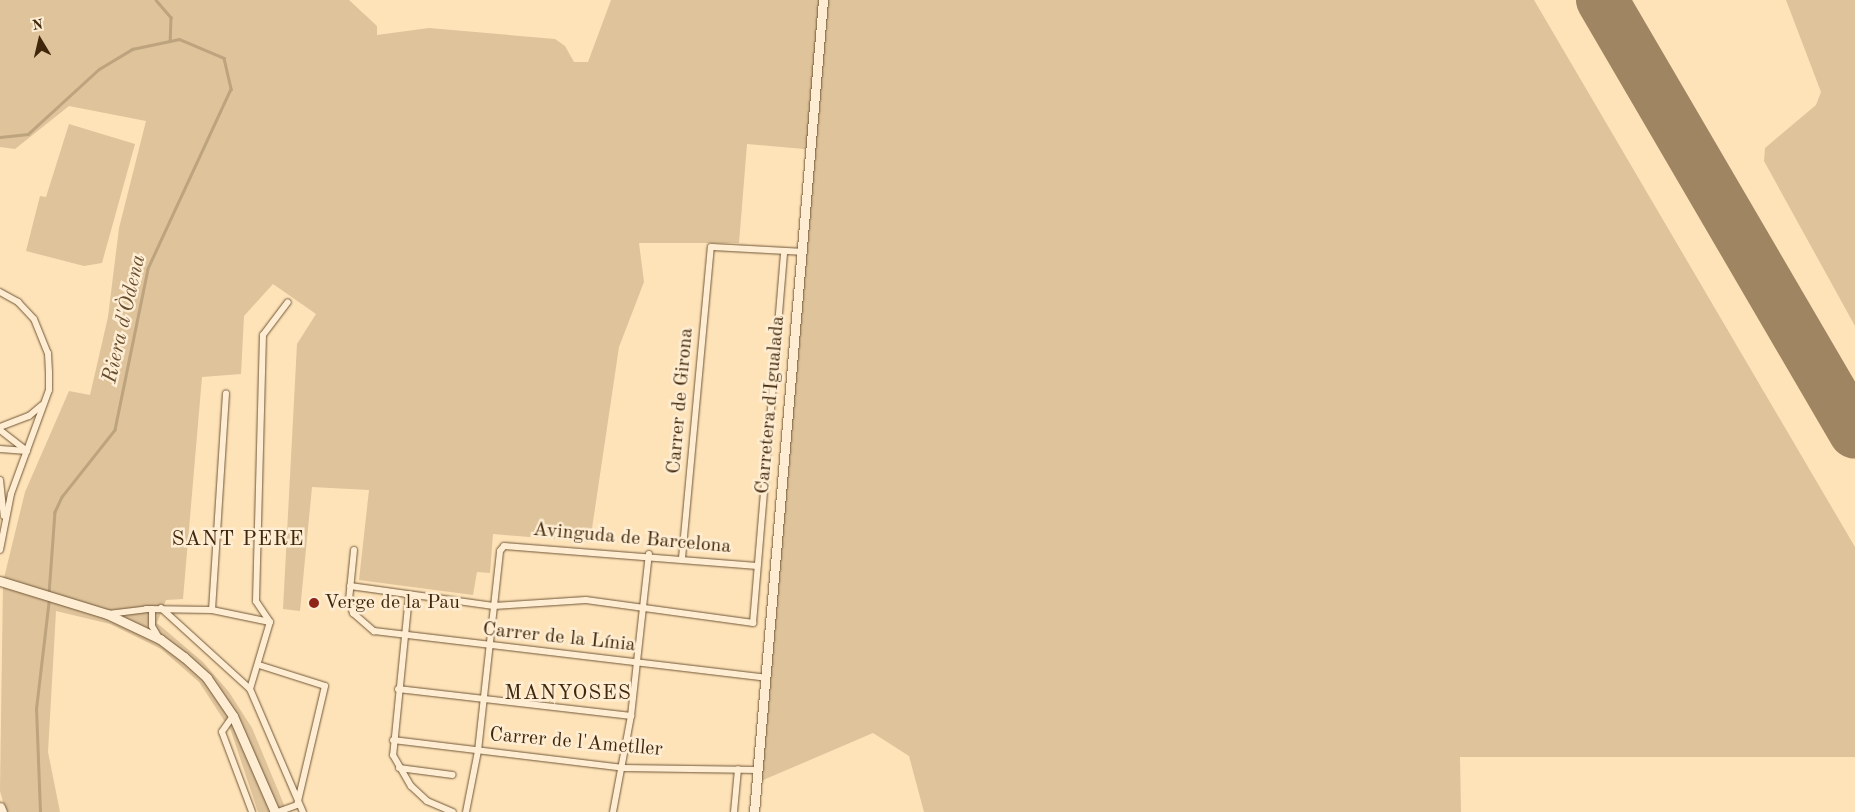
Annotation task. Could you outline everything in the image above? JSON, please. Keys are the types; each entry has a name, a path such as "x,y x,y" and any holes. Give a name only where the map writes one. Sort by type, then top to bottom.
{"street":[{"name":"Carretera d'Igualada","path":"754,812 823,0"},
{"name":"Carrer de Girona","path":"682,558 711,247 784,252"},
{"path":"350,586 409,596 494,606 586,600 753,623 784,252 802,252"},
{"path":"0,292 18,302 43,335 49,372 45,402 4,523 0,550"},
{"path":"250,689 259,665 270,622 256,601 263,335 288,302"},
{"path":"212,610 226,393"},
{"path":"27,451 0,429 29,416 45,402"},
{"path":"0,449 27,451"},
{"path":"0,480 4,523"},
{"name":"Avinguda de Barcelona","path":"494,606 500,550 504,546 649,554 757,566"},
{"name":"Carrer de la Línia","path":"354,550 350,586 353,613 374,631 404,637 766,678"},
{"path":"613,812 623,768 631,716 649,554"},
{"path":"0,581 107,614 160,639 207,678 233,716 277,812 297,805"},
{"path":"409,596 392,740 399,768 428,801 453,812"},
{"path":"466,812 478,751 494,606"},
{"path":"107,614 161,608 212,610 270,622"},
{"path":"161,608 250,689 297,805 303,812"},
{"path":"152,609 152,626 160,639"},
{"path":"259,665 325,686 297,805"},
{"path":"398,689 631,716"},
{"path":"233,716 222,732 252,812"},
{"name":"Carrer de l'Ametller","path":"392,740 623,768 758,770"},
{"path":"399,768 453,775"},
{"path":"734,812 738,769"},
{"path":"0,807 2,812"}],"shaded area":[{"path":"0,0 349,0 377,26 377,35 429,28 555,39 565,46 574,62 588,62 611,0 1534,0 1855,547 1855,757 1460,757 1461,812 924,812 909,756 873,733 761,781 815,150 747,144 739,243 639,243 644,282 619,347 590,542 493,534 490,573 477,572 473,595 359,580 369,490 312,487 300,611 283,609 297,344 316,314 273,284 244,316 241,374 202,377 183,599 166,600 157,623 203,662 229,692 252,728 287,812 258,812 231,731 199,682 161,649 110,624 56,611 48,752 60,812 6,812 0,791 3,582 25,492 69,391 90,395 108,317 119,228 146,121 69,106 15,149 0,147"},
{"path":"1786,0 1855,0 1855,326 1764,161 1765,148 1816,105 1821,92"},
{"path":"69,124 135,144 102,263 84,266 26,251 40,196 46,197"}],"waterway":[{"path":"156,0 171,17 170,40"},
{"name":"Riera d'Òdena","path":"0,137 28,134 99,69 132,49 179,39 224,58 231,89 148,269 115,430 62,497 55,512 49,593"},
{"name":"Riera d'Òdena","path":"40,812 36,709 49,598"}],"runway":[{"path":"1602,0 1855,433"}],"place":[{"name":"Verge de la Pau","path":"314,603"}],"district":[{"name":"SANT PERE","path":"238,540"},
{"name":"MANYOSES","path":"568,694"}]}
